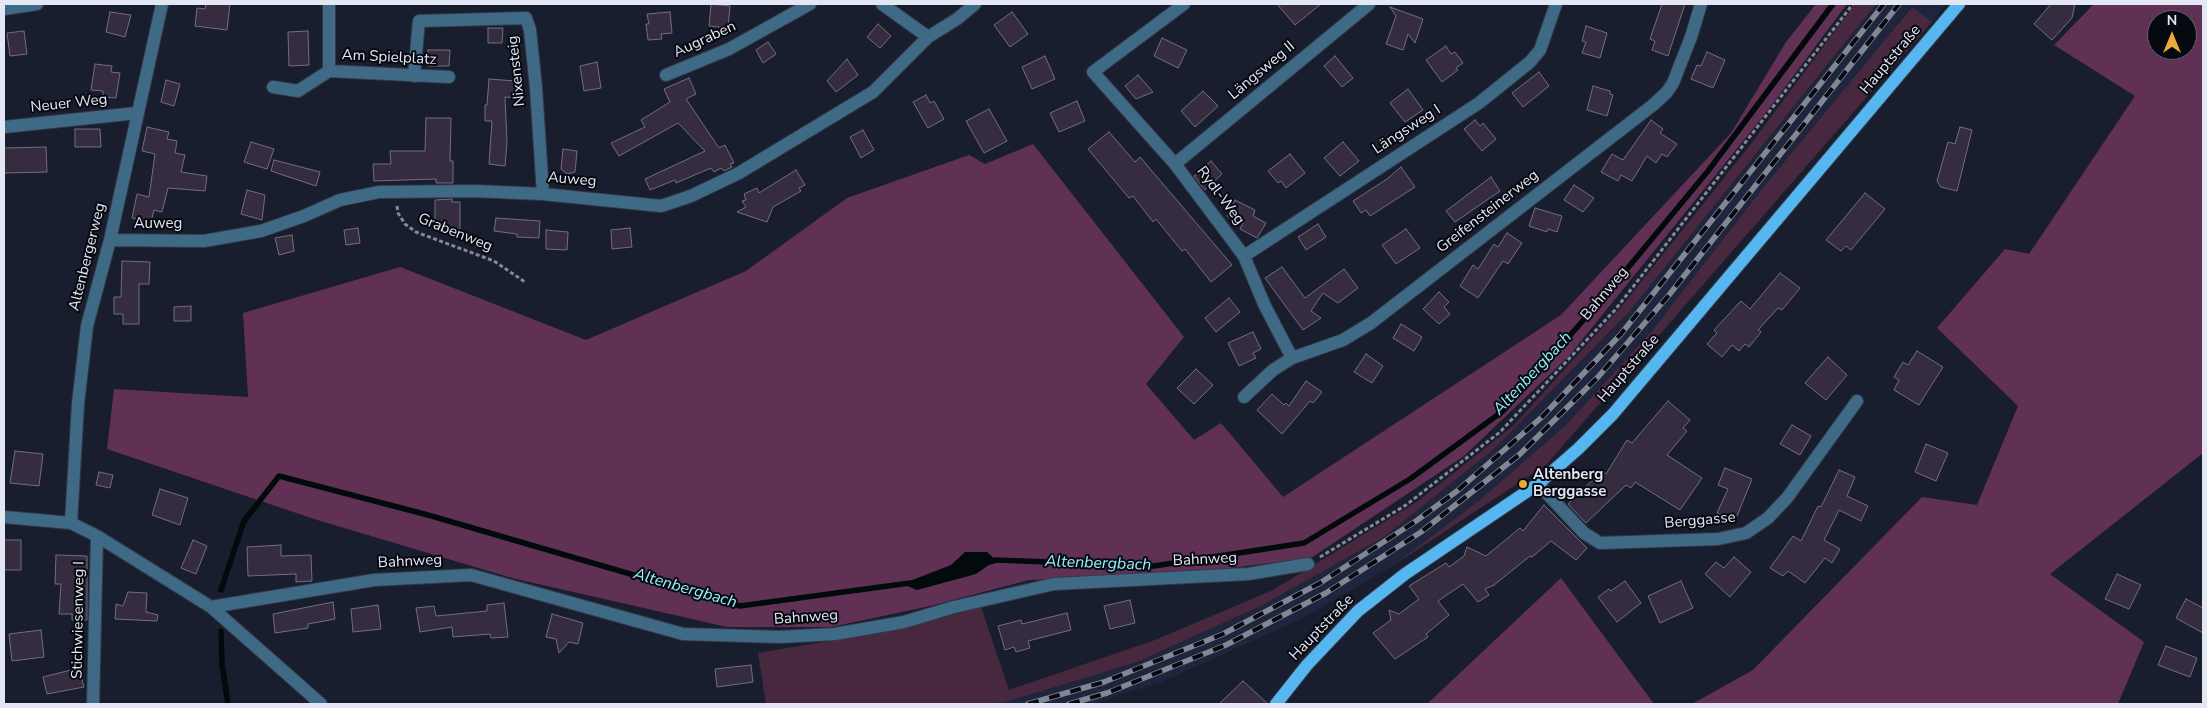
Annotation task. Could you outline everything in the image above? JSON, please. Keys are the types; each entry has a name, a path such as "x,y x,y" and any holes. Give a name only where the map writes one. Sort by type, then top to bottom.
{"main road":[{"name":"Hauptstraße","path":"1276,704 1307,665 1358,611 1405,574 1538,484 1578,449 1613,414 1959,4"}],"street":[{"path":"4,10 37,4"},
{"name":"Altenbergerweg","path":"71,523 78,404 87,326 110,240 162,4"},
{"name":"Am Spielplatz","path":"329,4 329,71"},
{"name":"Augraben","path":"666,75 729,49 810,4"},
{"path":"882,4 928,37"},
{"name":"Auweg","path":"110,240 204,241 260,231 352,196 395,192 474,191 543,194 660,206 691,196 739,173 873,92 928,37 957,19 975,4"},
{"name":"Rydl-Weg","path":"1184,4 1093,72 1175,164 1244,256 1264,304 1292,358"},
{"name":"Längsweg II","path":"1175,164 1369,4"},
{"name":"Längsweg I","path":"1244,256 1479,103 1523,68 1540,50 1556,4"},
{"name":"Greifensteinerweg","path":"1244,397 1273,370 1292,358 1343,340 1371,323 1653,105 1667,92 1673,83 1691,38 1701,4"},
{"name":"Nixensteig","path":"414,76 419,21 526,18 530,30 536,88 543,194"},
{"name":"Am Spielplatz","path":"273,87 298,91 329,71 449,77"},
{"name":"Neuer Weg","path":"4,127 137,113"},
{"name":"Berggasse","path":"1538,484 1584,533 1600,543 1718,539 1746,533 1768,518 1787,498 1857,401"},
{"path":"4,517 71,523 97,536 211,607 321,704"},
{"name":"Stichwiesenweg I","path":"93,704 97,536"},
{"name":"Bahnweg","path":"211,607 374,580 471,575 683,634 779,637 835,634 904,622 954,607 1054,584 1248,574 1308,564"}],"path":[{"name":"Bahnweg","path":"1308,564 1358,536 1406,505 1500,432 1615,310 1853,4"},
{"name":"Grabenweg","path":"395,192 398,213 405,224 416,232 494,261 525,282"}],"shaded area":[{"path":"1816,4 1847,4 1765,114 1569,356 1464,456 1311,558 1172,575 1029,580 930,606 831,627 727,627 512,578 314,519 107,449 114,389 248,397 243,313 400,267 586,340 746,271 847,198 969,155 985,164 1033,144 1184,337 1146,384 1194,440 1221,423 1283,497 1561,315 1731,133 1786,42"},
{"path":"1855,4 1876,4 1629,312 1494,449 1384,537 1263,605 1137,662 1012,700 993,704 766,704 758,653 900,629 981,607 1009,690 1155,640 1273,590 1418,501 1513,426 1621,307 1750,145"},
{"path":"1876,4 1946,4 1932,22 1911,7 1656,326 1566,425 1481,499 1391,567 1303,618 1164,681 1092,704 993,704 1137,662 1263,605 1384,537 1494,449 1629,312"},
{"path":"2094,4 2203,4 2203,453 2050,574 2144,642 2118,704 1692,704 1753,670 1922,497 1977,505 2018,406 1937,328 2005,249 2029,254 2135,96 2054,45"},
{"path":"1912,7 1932,22 1546,465 1391,567 1481,499 1566,425 1656,326 1763,188"},
{"path":"965,552 987,552 996,560 976,574 917,590 902,584 951,565"},
{"path":"1561,578 1654,704 1427,704"}],"building":[{"path":"206,4 230,4 227,30 195,26 197,8 205,9"},
{"path":"711,4 730,6 728,28 709,26"},
{"path":"1277,4 1321,4 1295,25"},
{"path":"1662,4 1685,4 1668,56 1652,50 1655,41 1650,39"},
{"path":"2051,4 2075,4 2072,18 2052,40 2034,24"},
{"path":"1390,7 1423,19 1415,43 1408,34 1403,50 1386,44 1396,16"},
{"path":"110,12 131,15 125,37 106,32"},
{"path":"670,12 672,33 661,34 662,39 648,40 646,24 649,24 647,14"},
{"path":"1012,12 1028,34 1010,47 994,25"},
{"path":"878,24 891,36 880,48 867,37"},
{"path":"1586,26 1607,33 1600,58 1582,53 1586,42 1582,41"},
{"path":"488,28 503,28 502,43 488,43"},
{"path":"24,31 27,54 10,56 7,33"},
{"path":"308,31 309,65 289,66 288,32"},
{"path":"1162,38 1187,50 1178,68 1154,56"},
{"path":"768,42 776,54 763,63 756,50"},
{"path":"1446,46 1451,54 1455,52 1463,63 1456,68 1458,70 1442,82 1426,60"},
{"path":"428,50 450,50 449,66 428,66"},
{"path":"1707,52 1725,60 1713,88 1691,79 1697,65 1701,66"},
{"path":"1045,56 1055,79 1032,89 1022,67"},
{"path":"1335,56 1353,78 1342,87 1324,66"},
{"path":"847,59 858,75 836,92 827,81"},
{"path":"597,62 601,88 584,91 580,66"},
{"path":"95,64 112,66 111,72 120,73 116,98 103,97 103,91 91,90"},
{"path":"1539,72 1549,86 1523,107 1512,93"},
{"path":"1138,75 1153,92 1136,99 1125,86"},
{"path":"689,78 696,94 686,99 719,148 725,145 734,163 730,164 732,167 724,171 721,168 714,172 711,168 676,183 675,180 650,190 645,179 705,151 678,123 619,156 611,143 645,127 641,120 670,102 664,89"},
{"path":"489,79 516,81 515,98 505,97 507,143 505,166 489,164 492,121 485,121 485,105 487,105"},
{"path":"166,80 180,84 174,106 161,102"},
{"path":"1593,86 1610,91 1610,94 1613,95 1607,116 1587,110"},
{"path":"1408,89 1423,110 1405,122 1390,103"},
{"path":"1203,91 1218,106 1195,127 1181,111"},
{"path":"926,95 930,103 934,101 944,119 928,128 913,102"},
{"path":"1077,101 1085,121 1059,132 1050,113"},
{"path":"989,109 1007,141 984,153 966,121"},
{"path":"426,118 451,118 450,161 453,161 453,183 436,183 436,179 374,181 373,164 391,164 390,151 425,151"},
{"path":"1475,120 1480,126 1483,123 1496,139 1482,151 1464,129"},
{"path":"1651,120 1663,129 1660,133 1677,144 1667,157 1662,154 1656,163 1647,156 1632,181 1621,175 1618,181 1601,172 1612,154 1623,160"},
{"path":"147,127 169,132 167,139 177,141 175,153 185,155 181,172 207,176 205,191 168,188 162,212 154,210 151,222 132,218 137,194 149,197 155,154 142,151"},
{"path":"1960,127 1972,130 1957,191 1941,187 1937,181 1948,142 1955,144"},
{"path":"75,129 100,129 101,147 75,147"},
{"path":"863,130 874,150 861,158 850,137"},
{"path":"1109,132 1135,162 1140,157 1232,265 1211,282 1185,249 1182,251 1156,219 1153,222 1133,196 1129,198 1088,149"},
{"path":"251,142 274,149 267,169 244,162"},
{"path":"1343,142 1359,161 1340,176 1324,158"},
{"path":"46,147 47,172 4,173 4,148"},
{"path":"563,149 577,151 575,172 567,174 561,169"},
{"path":"1290,154 1305,173 1286,188 1281,181 1278,183 1268,171"},
{"path":"274,160 320,172 316,186 271,171"},
{"path":"1211,161 1222,174 1205,190 1194,176"},
{"path":"1401,167 1415,187 1370,216 1366,210 1361,213 1353,201 1387,179"},
{"path":"796,170 805,185 799,188 801,191 773,207 767,222 737,212 746,207 742,201 746,200 744,194 757,188 759,193"},
{"path":"1491,177 1500,191 1455,222 1446,211"},
{"path":"1574,185 1594,198 1583,212 1564,200"},
{"path":"247,190 265,195 262,220 241,214"},
{"path":"1865,193 1885,209 1851,250 1846,246 1841,251 1826,240"},
{"path":"452,199 452,202 460,202 460,229 435,229 435,200"},
{"path":"1235,200 1255,210 1253,216 1266,223 1257,238 1240,229 1243,223 1227,216"},
{"path":"1535,208 1562,216 1557,232 1548,229 1547,232 1529,226"},
{"path":"496,218 540,221 539,238 517,237 517,234 494,231"},
{"path":"1318,224 1326,237 1306,250 1298,237"},
{"path":"358,228 360,243 346,245 344,230"},
{"path":"630,228 632,247 612,249 611,230"},
{"path":"1406,229 1420,248 1396,264 1382,245"},
{"path":"546,230 568,232 567,250 546,249"},
{"path":"1507,233 1522,243 1508,264 1503,261 1478,298 1460,286 1473,265 1478,269 1494,244 1498,247"},
{"path":"292,235 294,251 279,255 275,238"},
{"path":"122,261 150,262 149,284 139,284 139,324 123,324 123,314 114,314 114,297 121,297"},
{"path":"1282,267 1305,298 1344,269 1358,288 1338,303 1323,293 1311,311 1321,318 1303,330 1265,278"},
{"path":"1780,273 1800,288 1782,310 1778,308 1758,330 1761,332 1749,347 1745,344 1739,351 1732,345 1722,357 1707,344 1717,333 1714,330 1741,301 1750,309"},
{"path":"1439,292 1449,302 1444,307 1450,314 1439,324 1423,309"},
{"path":"1229,298 1240,312 1216,332 1205,318"},
{"path":"191,306 191,321 174,321 174,307"},
{"path":"1401,324 1422,337 1414,351 1393,338"},
{"path":"1253,332 1261,349 1253,353 1256,358 1239,366 1228,343"},
{"path":"1917,351 1943,367 1919,405 1894,390 1899,380 1894,377 1903,362 1908,365"},
{"path":"1366,354 1383,366 1372,383 1354,372"},
{"path":"1828,357 1847,375 1826,400 1805,383"},
{"path":"1196,369 1213,385 1194,404 1177,388"},
{"path":"1306,381 1322,392 1313,403 1310,401 1282,434 1257,410 1272,394 1284,405 1286,403 1289,406"},
{"path":"1668,401 1690,420 1683,428 1687,431 1667,455 1702,478 1680,510 1635,482 1631,488 1626,485 1586,523 1568,504 1602,471 1606,474 1627,440 1632,443"},
{"path":"1792,425 1811,436 1800,455 1780,444"},
{"path":"1926,444 1948,453 1936,481 1915,472"},
{"path":"15,451 43,454 39,486 10,483"},
{"path":"1725,468 1752,479 1735,521 1717,513 1728,489 1718,485"},
{"path":"1839,470 1855,477 1847,496 1868,506 1861,521 1839,510 1824,540 1840,549 1832,563 1825,558 1805,583 1788,571 1783,576 1770,568 1793,536 1801,541 1818,506 1821,507"},
{"path":"99,472 113,475 110,488 96,485"},
{"path":"160,489 188,498 180,525 152,515"},
{"path":"1544,505 1587,548 1576,560 1551,541 1494,585 1485,589 1489,595 1478,602 1463,584 1438,601 1449,615 1426,634 1428,637 1395,659 1373,633 1391,620 1389,610 1399,614 1419,599 1409,586 1446,563 1449,567 1464,556 1467,547 1486,556 1520,528 1523,531"},
{"path":"4,540 21,540 21,570 4,570"},
{"path":"193,540 207,546 196,574 181,568"},
{"path":"281,545 281,556 311,555 312,581 296,582 296,574 248,576 247,547"},
{"path":"56,555 87,556 87,620 72,620 72,614 59,614 61,584 55,584"},
{"path":"1734,557 1751,572 1730,597 1705,574 1716,562 1724,568"},
{"path":"2117,574 2141,585 2129,609 2105,599"},
{"path":"1625,581 1641,603 1617,622 1598,597"},
{"path":"1681,581 1693,608 1660,623 1648,596"},
{"path":"128,592 147,593 146,612 158,615 157,621 115,619 116,604 123,606"},
{"path":"2186,599 2203,608 2203,633 2176,618"},
{"path":"1130,600 1135,623 1110,629 1104,606"},
{"path":"333,602 335,619 308,624 308,628 275,633 273,614"},
{"path":"504,603 508,637 491,638 490,634 453,637 452,627 420,632 416,608 434,606 436,616 487,611 487,605"},
{"path":"378,605 381,629 353,632 351,609"},
{"path":"1067,613 1071,630 1028,641 1030,648 1016,652 1014,647 1005,650 998,626 1021,620 1022,624"},
{"path":"552,614 583,623 578,644 569,642 559,653 556,639 546,637"},
{"path":"41,630 44,657 12,661 9,634"},
{"path":"2166,646 2197,658 2190,677 2158,665"},
{"path":"751,665 753,682 717,687 715,669"},
{"path":"79,668 84,687 47,694 43,677"},
{"path":"1243,681 1268,704 1219,704"}],"waterway":[{"name":"Altenbergbach","path":"989,562 996,560 1154,566 1304,543 1410,479 1503,411 1603,298 1708,171 1833,4"},
{"name":"Altenbergbach","path":"221,590 244,521 279,476 428,515 740,606 910,583"},
{"name":"Altenbergbach","path":"221,631 222,664 228,704"}],"railway":[{"path":"1028,704 1104,682 1223,634 1320,583 1416,521 1457,491 1542,417 1621,334 1884,4"},
{"path":"1069,704 1107,693 1226,645 1326,593 1421,532 1519,455 1598,377 1669,295 1899,4"}],"place":[{"name":"Altenberg Berggasse","path":"1523,484"}]}
